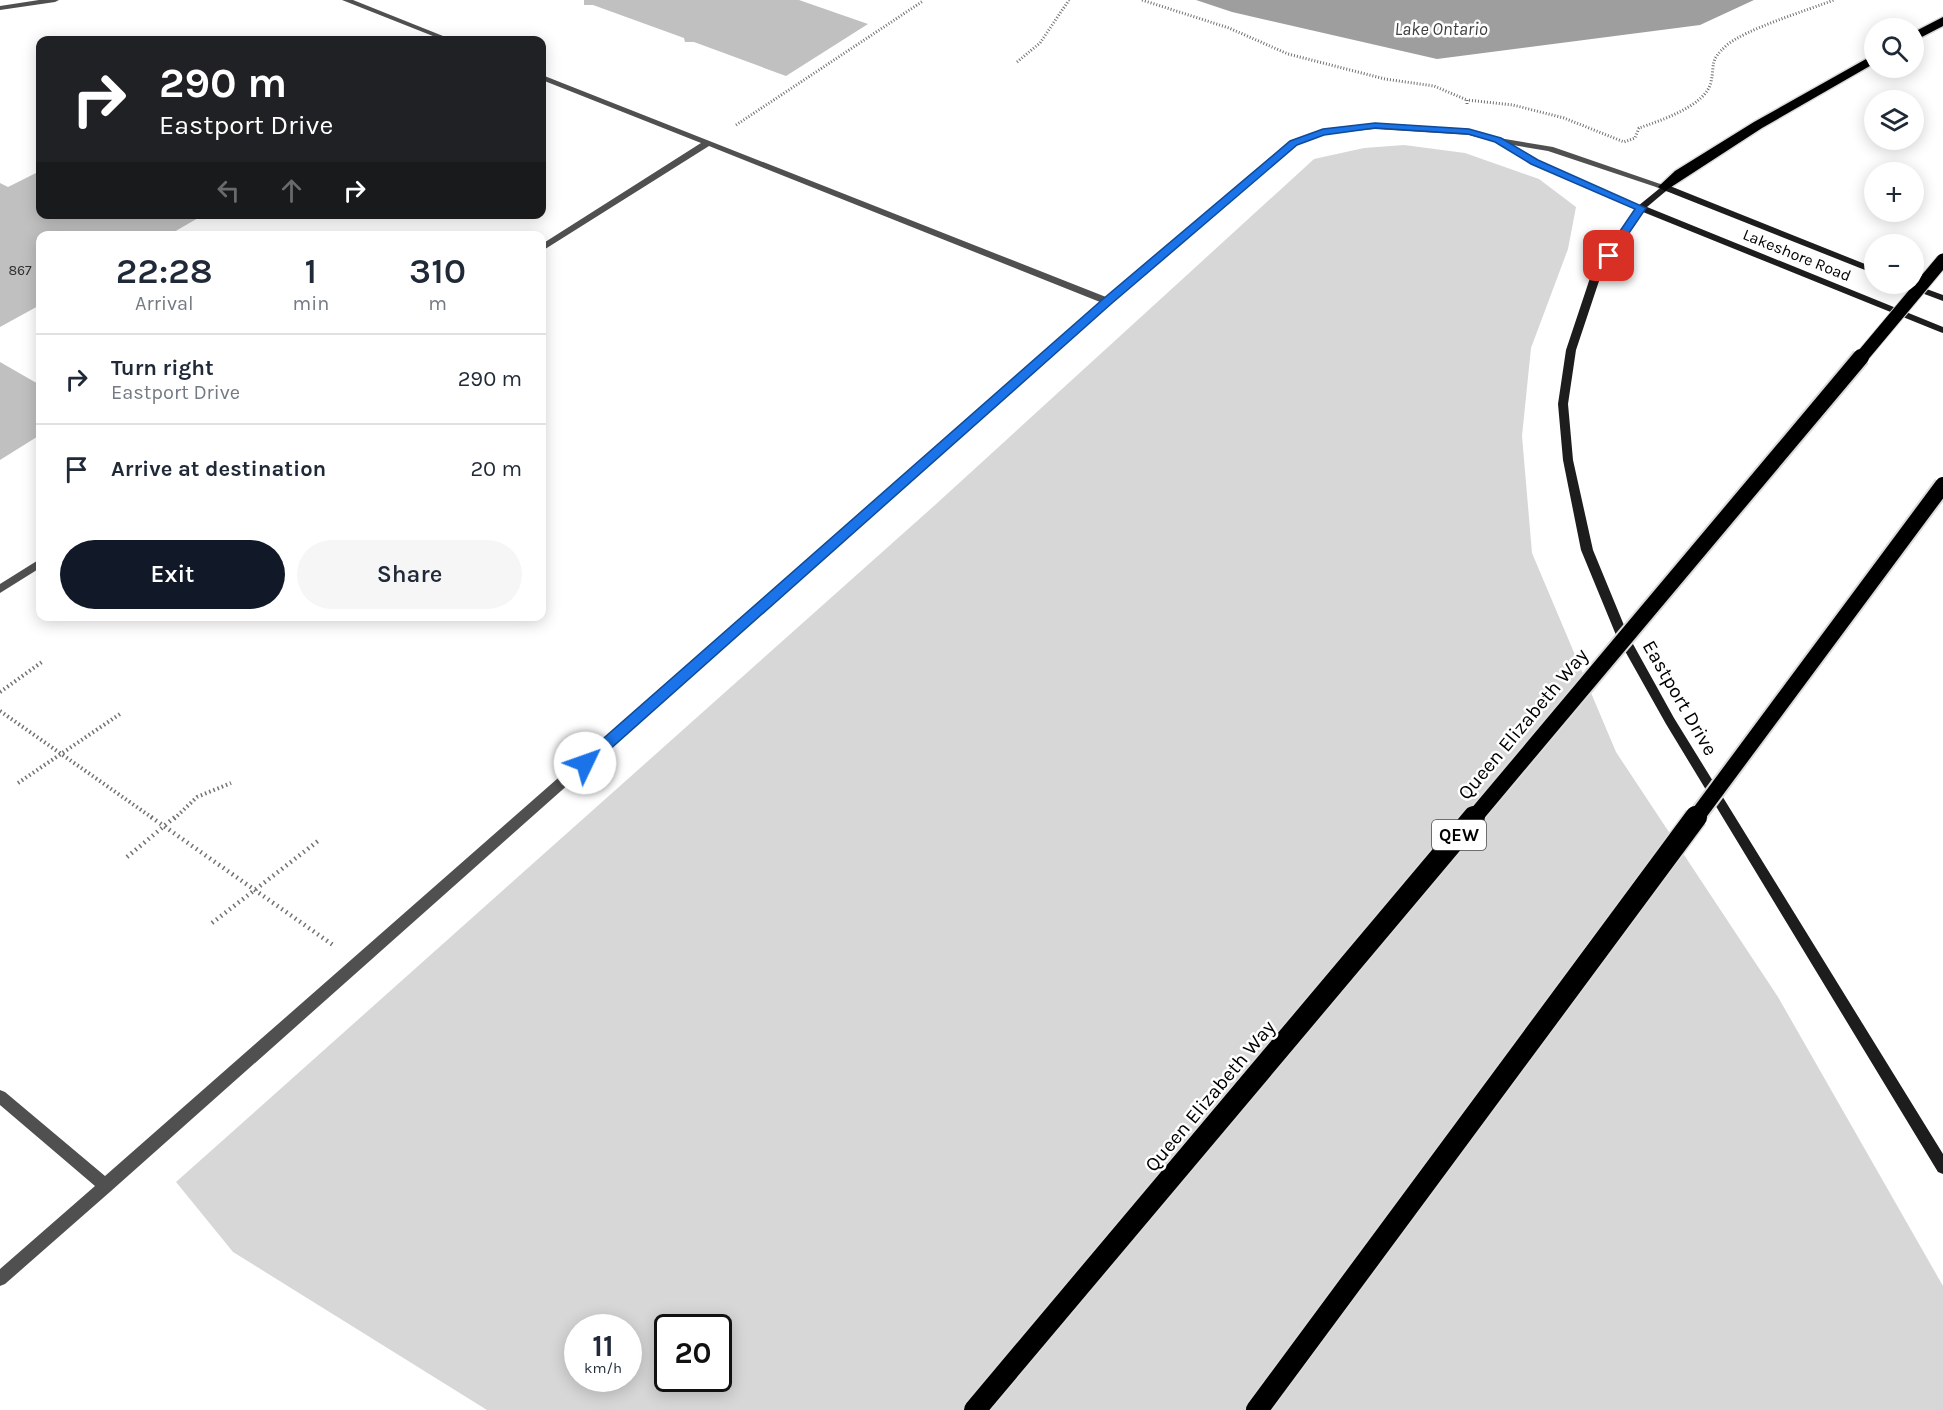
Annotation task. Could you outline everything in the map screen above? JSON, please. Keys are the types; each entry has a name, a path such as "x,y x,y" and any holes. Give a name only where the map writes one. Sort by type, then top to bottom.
{"highway":[{"path":"1924,31 1943,21"},
{"path":"1665,187 1680,174 1758,125 1864,64"},
{"name":"Queen Elizabeth Way","path":"975,1410 1943,260"},
{"path":"1257,1410 1943,485"}],"main road":[{"name":"Eastport Drive","path":"1665,187 1641,208 1596,275 1571,350 1563,404 1568,459 1587,550 1622,635 1670,721 1943,1167"},
{"name":"Lakeshore Road","path":"1665,187 1864,267"},
{"name":"Lakeshore Road","path":"1641,208 1943,330"},
{"path":"1924,291 1943,298"}],"lane":[{"path":"0,8 55,0"},
{"path":"346,0 439,36"},
{"path":"546,78 1107,301"},
{"path":"0,1279 1107,301 1293,143 1323,132 1375,126 1469,132 1498,140 1550,149 1665,187"},
{"path":"1498,140 1535,162 1641,208"},
{"path":"546,245 709,142"},
{"path":"0,589 36,566"},
{"path":"0,1096 106,1186"}],"path":[{"path":"1017,62 1040,43 1069,0"},
{"path":"1142,0 1229,28 1288,54 1385,79 1434,86 1467,100 1523,108 1564,118 1624,142 1635,138 1639,128 1678,113 1698,99 1711,81 1711,68 1716,58 1735,39 1834,0"},
{"path":"709,142 923,1"},
{"path":"1467,100 1469,132"},
{"path":"0,692 42,662"},
{"path":"0,711 359,963"},
{"path":"18,783 120,714"},
{"path":"127,857 165,827 197,797 231,783"},
{"path":"212,923 318,841"}],"shaded area":[{"path":"1404,145 1465,153 1539,179 1576,207 1568,249 1531,348 1522,436 1532,553 1616,752 1778,997 1943,1286 1943,1410 487,1410 233,1252 176,1182 935,505 1314,159 1364,148"}],"water":[{"name":"Lake Ontario","path":"1196,0 1754,0 1700,25 1437,59 1232,12"}],"building":[{"path":"584,0 799,0 868,24 786,76 694,42 685,42 684,38 593,5 584,5"},
{"path":"36,173 36,219 196,219 176,231 36,231 36,307 0,327 0,183 8,187"},
{"path":"0,362 36,383 36,438 0,460"}],"route":[{"path":"585,763 1107,301 1293,143 1323,132 1375,126 1469,132 1498,140 1535,162 1641,208 1609,256"}]}
